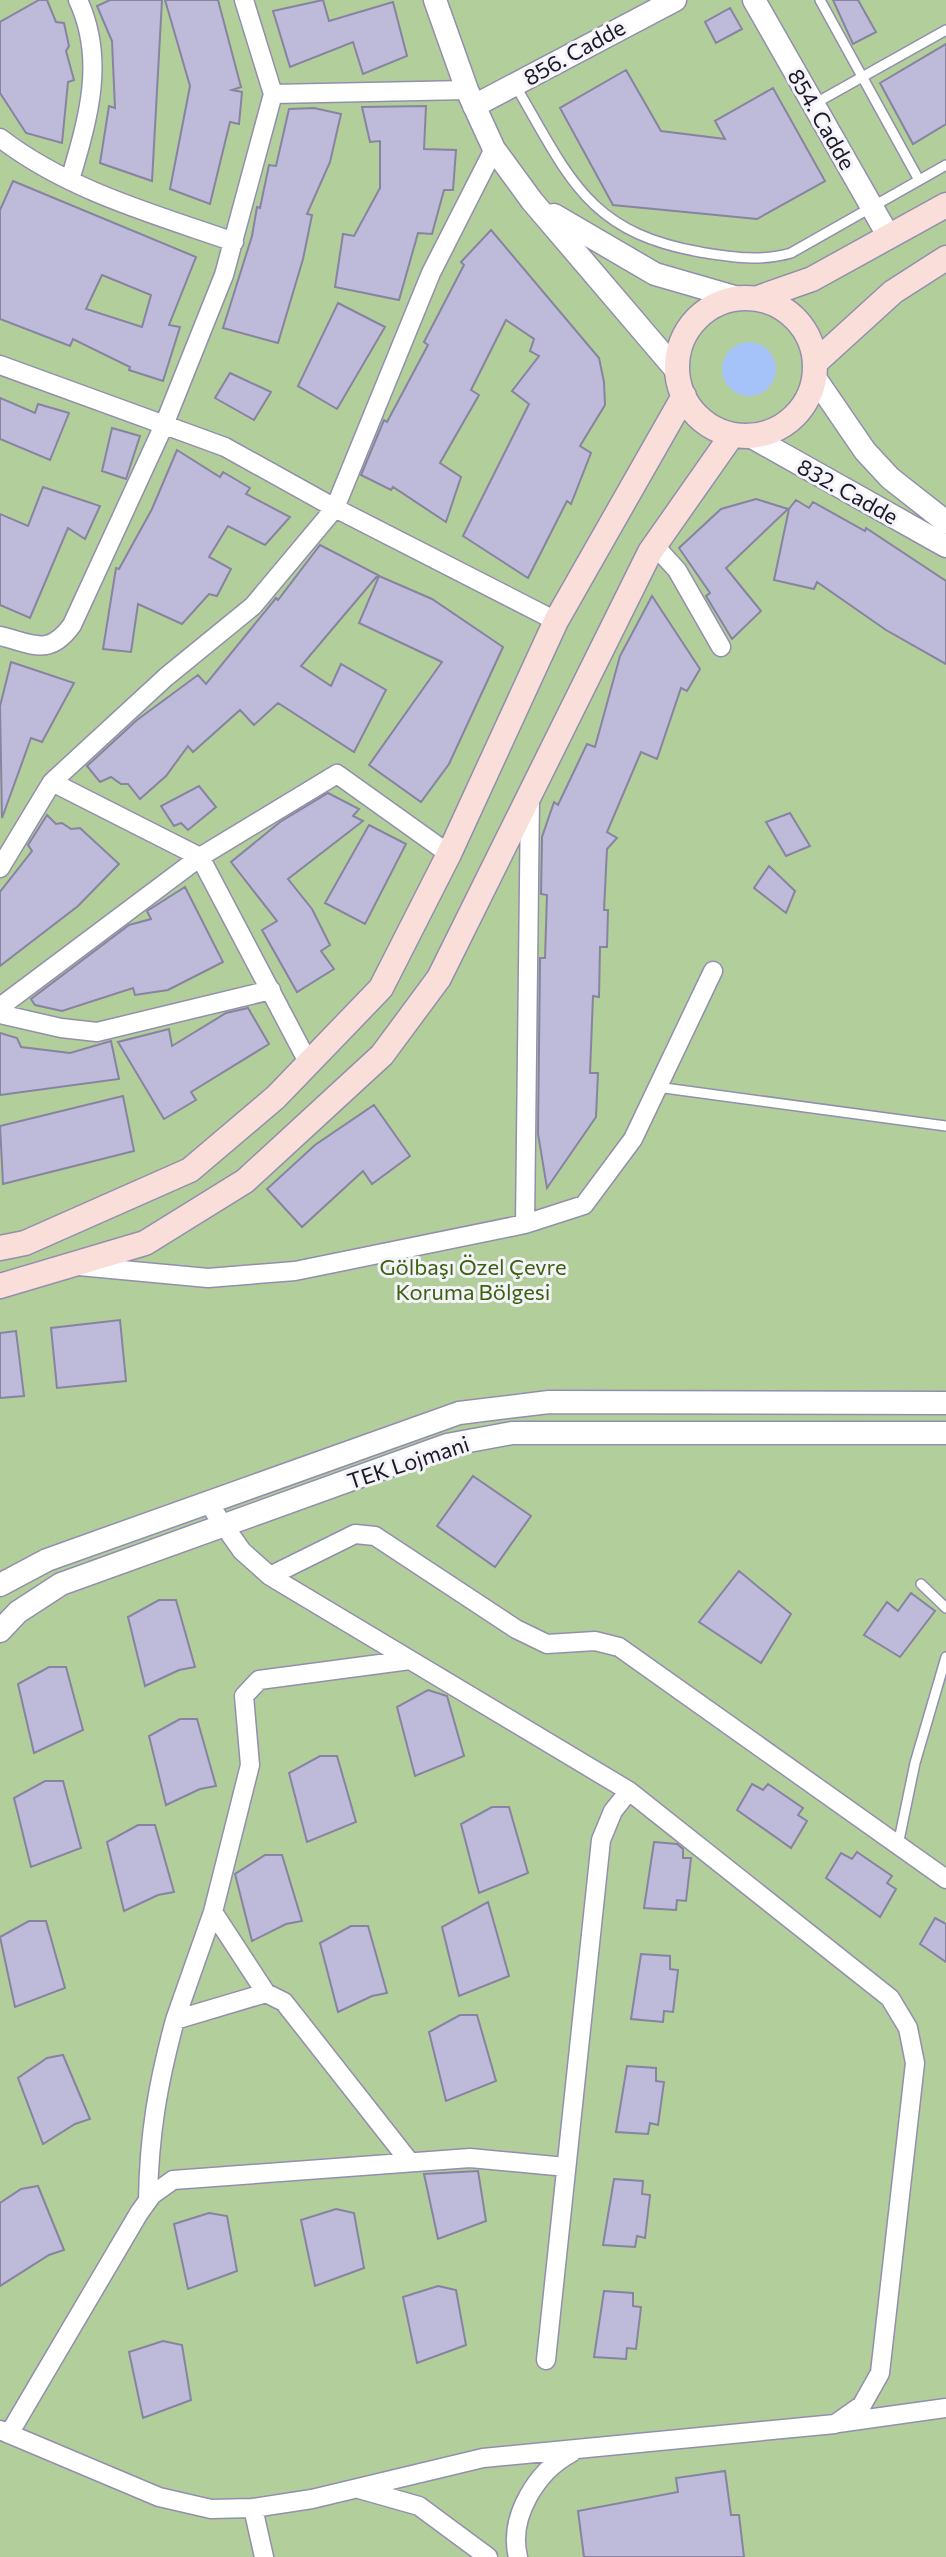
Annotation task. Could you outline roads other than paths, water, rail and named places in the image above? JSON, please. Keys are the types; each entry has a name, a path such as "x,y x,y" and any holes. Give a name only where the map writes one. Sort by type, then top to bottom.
{"main road":[{"path":"946,205 812,279 709,309 687,331 679,350 677,371 684,396 696,414 712,427 741,435 768,433 799,412 815,370 893,292 946,258"},
{"path":"748,298 776,304 797,321 812,344 815,370"},
{"path":"0,1248 25,1243 190,1170 276,1097 381,988 449,854 556,621 684,396"},
{"path":"0,1286 145,1243 245,1181 382,1055 439,978 655,546 741,435"}],"street":[{"path":"70,180 85,128 94,77 90,28 78,0"},
{"path":"0,636 38,645 60,642 72,625 164,425 234,242 273,94 244,0"},
{"path":"435,0 471,98 494,149 532,201 677,371"},
{"name":"856. Cadde","path":"471,98 515,85 673,0"},
{"name":"854. Cadde","path":"754,0 889,237"},
{"path":"273,94 471,98"},
{"path":"1,140 22,155 100,195 234,242"},
{"path":"0,868 52,782 166,677 253,606 335,508 431,273 494,149"},
{"path":"532,201 631,263 672,281 748,298"},
{"path":"0,365 225,447 335,508 556,621"},
{"name":"832. Cadde","path":"815,370 865,451 890,478 946,522"},
{"name":"832. Cadde","path":"741,435 946,546"},
{"path":"655,546 677,570 721,647"},
{"path":"0,1007 200,857 337,774 449,854"},
{"path":"52,782 200,857 309,1064"},
{"path":"525,1224 530,797"},
{"path":"72,1265 208,1278 295,1271 525,1224 584,1205 633,1139 713,971"},
{"path":"0,1014 61,1028 97,1032 271,990"},
{"name":"TEK Lojmani","path":"0,1585 47,1560 459,1413 549,1402 946,1403"},
{"name":"TEK Lojmani","path":"0,1631 18,1612 61,1584 447,1445 512,1433 946,1433"},
{"path":"208,1503 223,1526 270,1576 629,1791 890,1998 908,2028 915,2063 880,2373 862,2405 835,2424"},
{"path":"270,1576 355,1534 375,1536 516,1629 547,1644 595,1641 619,1647 946,1879"},
{"path":"148,2200 149,2140 156,2092 175,2020 213,1912 250,1765 244,1696 259,1680 410,1660"},
{"path":"546,2360 601,1840 613,1811 629,1791"},
{"path":"213,1912 266,1993 284,2002 409,2161"},
{"path":"175,2020 266,1993"},
{"path":"566,2167 470,2158 173,2180 148,2200 4,2432 159,2497 211,2509 253,2508 483,2458 835,2424 946,2408"},
{"path":"518,2557 521,2513 536,2481 555,2462 581,2448"},
{"path":"356,2488 419,2506 488,2557"},
{"path":"253,2508 264,2557"}],"lane":[{"path":"820,0 919,180"},
{"path":"814,104 946,30"},
{"path":"515,85 585,196 613,223 658,243 716,255 771,259 791,253 946,165"},
{"path":"657,1087 946,1126"},
{"path":"921,1584 946,1608"},
{"path":"898,1845 915,1763 946,1657"}],"water":[{"path":"749,342 768,350 776,369 768,388 749,396 730,388 722,369 730,350"}],"park label":[{"name":"Gölbaşı Özel Çevre Koruma Bölgesi","path":"473,1278"}]}
